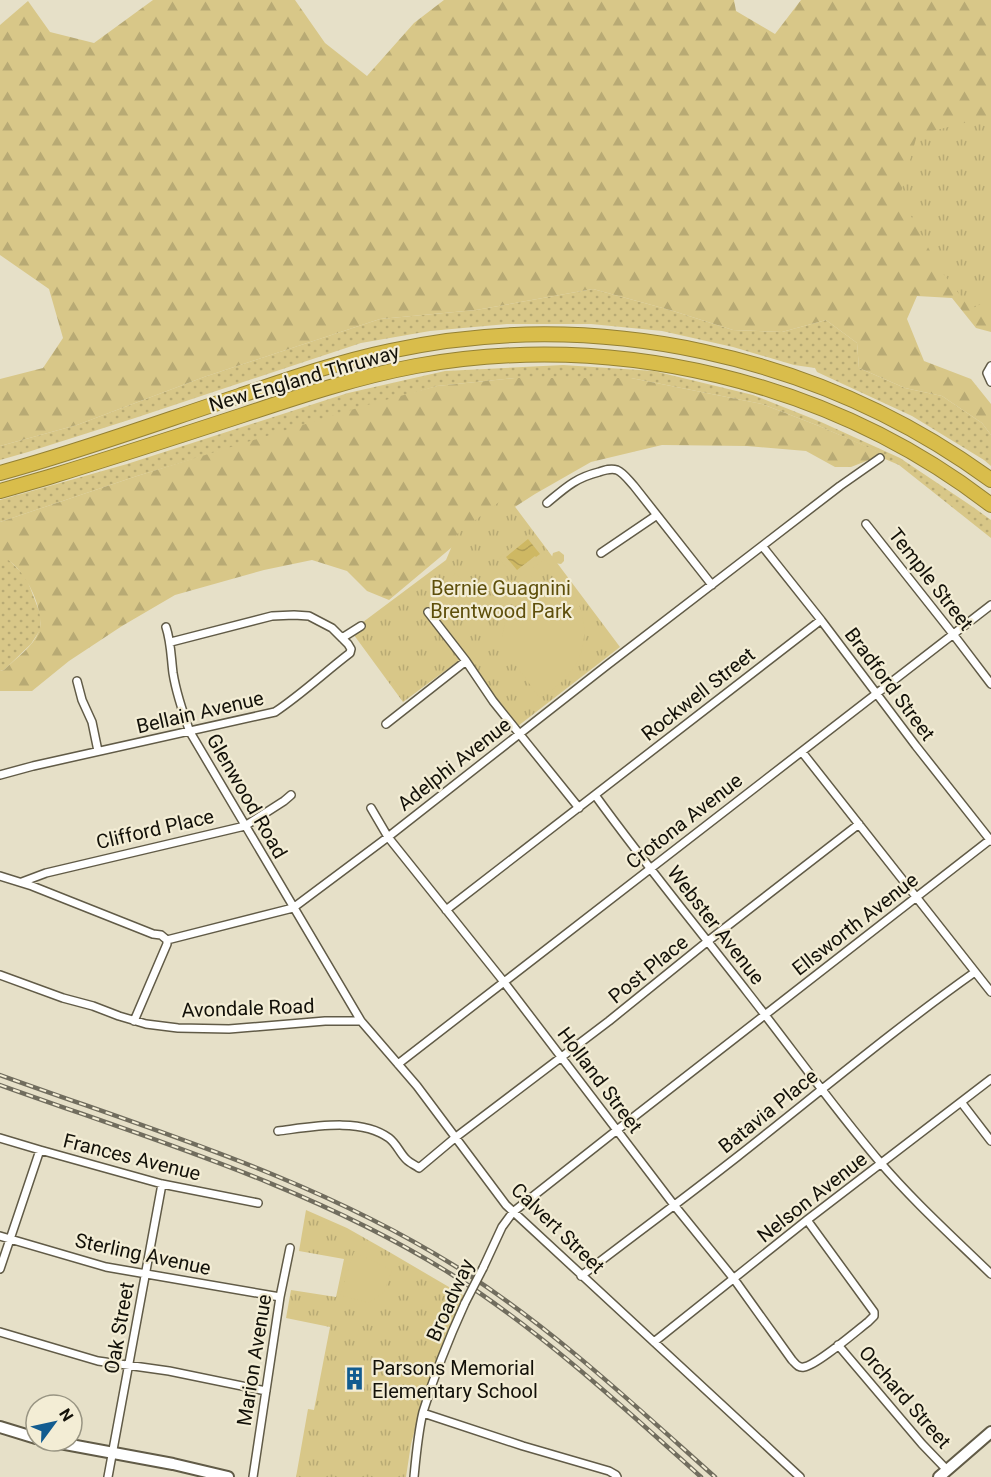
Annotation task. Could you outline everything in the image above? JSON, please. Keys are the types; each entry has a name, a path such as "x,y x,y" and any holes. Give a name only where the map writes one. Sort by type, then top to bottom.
{"highway":[{"name":"New England Thruway","path":"0,473 362,357 419,345 458,340 565,335 624,339 682,347 741,360 797,378 851,399 905,426 991,480"},
{"name":"New England Thruway","path":"0,490 49,477 360,379 418,366 477,358 567,355 626,359 676,367 725,377 782,394 829,412 882,437 934,466 991,505"}],"street":[{"path":"991,366 987,374 991,382"},
{"name":"Adelphi Avenue","path":"167,940 293,908 840,486 880,458"},
{"path":"547,503 572,482 583,476 615,469 622,473 712,585"},
{"path":"601,553 657,515"},
{"name":"Temple Street","path":"866,524 991,684"},
{"name":"Bradford Street","path":"763,547 991,840"},
{"name":"Crotona Avenue","path":"398,1064 991,605"},
{"path":"428,612 493,701 579,808"},
{"path":"171,642 272,616 309,616 332,628 342,638 361,626"},
{"name":"Rockwell Street","path":"596,795 821,620"},
{"name":"Glenwood Road","path":"166,627 171,642 173,675 190,732 293,908"},
{"name":"Bellain Avenue","path":"0,775 275,712 291,702 350,653 351,649 342,638"},
{"path":"386,724 466,661"},
{"path":"77,681 82,700 92,722 98,752"},
{"path":"802,752 991,992"},
{"name":"Clifford Place","path":"21,883 46,873 245,826 291,795"},
{"path":"446,910 596,795"},
{"name":"Webster Avenue","path":"596,795 650,869 881,1164 991,1274"},
{"name":"Holland Street","path":"371,808 387,837 504,982 734,1280 792,1360 799,1366 814,1364 838,1345"},
{"name":"Post Place","path":"278,1131 341,1125 375,1129 391,1139 406,1160 419,1168 859,824"},
{"name":"Ellsworth Avenue","path":"513,1212 991,840"},
{"path":"0,876 153,934 161,935 167,940 134,1021"},
{"name":"Calvert Street","path":"293,908 361,1021 417,1086 506,1205 800,1477"},
{"name":"Batavia Place","path":"581,1276 975,972"},
{"name":"Avondale Road","path":"0,975 146,1024 178,1028 229,1029 326,1021 361,1021"},
{"name":"Nelson Avenue","path":"654,1342 991,1078"},
{"path":"961,1102 991,1141"},
{"name":"Frances Avenue","path":"0,1138 162,1184 258,1203"},
{"path":"0,1269 40,1150"},
{"name":"Oak Street","path":"108,1477 162,1184"},
{"name":"Broadway","path":"414,1477 423,1413 444,1354 502,1227 513,1212"},
{"path":"807,1220 874,1311 874,1316 838,1345"},
{"name":"Sterling Avenue","path":"0,1236 106,1267 280,1297"},
{"name":"Marion Avenue","path":"253,1477 280,1297 290,1248"},
{"path":"0,1332 99,1361 169,1371 266,1391"},
{"name":"Orchard Street","path":"838,1345 922,1444 943,1473"},
{"path":"423,1413 609,1471 617,1477"},
{"path":"0,1427 24,1434"},
{"path":"943,1473 991,1432"},
{"path":"84,1448 228,1477"}],"green space":[{"path":"153,0 295,0 325,43 367,76 414,23 444,0 734,0 736,11 775,34 801,0 991,0 991,332 976,328 952,298 917,296 907,319 924,361 971,379 991,404 991,435 982,423 942,396 905,388 859,368 857,343 826,320 782,332 733,330 593,289 476,310 380,319 204,377 77,425 0,446 0,379 43,368 63,338 49,289 0,255 0,25 28,1 50,32 94,43"},
{"path":"991,116 991,299 971,309 941,271 900,196 917,135"},
{"path":"593,289 733,330 782,332 826,320 857,343 859,368 905,388 942,396 982,423 991,435 991,466 912,416 817,372 815,368 794,365 733,347 662,331 591,324 507,324 430,331 361,343 0,460 0,446 77,425 204,377 380,319 476,310"},
{"path":"563,365 654,371 753,395 821,422 900,458 973,507 991,520 991,538 899,465 885,459 881,463 874,458 876,451 762,404 631,378 515,378 437,386 137,476 0,522 0,500 127,464 348,393 445,371"},
{"path":"515,378 631,378 762,404 877,451 874,458 851,467 835,467 806,451 747,446 662,445 591,462 535,494 451,548 389,600 367,591 347,571 312,560 264,570 175,595 69,661 32,691 0,691 0,671 4,670 33,642 39,631 40,622 36,600 24,576 8,560 0,557 0,522 137,476 367,405 437,386"},
{"name":"Bernie Guagnini Brentwood Park","path":"507,496 620,647 518,726 465,656 403,702 351,631 446,560 457,534"},
{"path":"529,534 548,557 552,557 553,553 559,551 564,555 564,561 561,564 554,563 550,566 544,559 532,568 532,577 513,576 499,558"},
{"path":"0,557 6,557 26,577 41,616 40,630 31,644 4,670 0,671"},
{"path":"456,573 470,591 442,613 428,595"},
{"path":"566,592 570,597 574,597 581,611 584,627 582,650 573,669 559,685 540,698 517,667 502,637 505,622 533,604"},
{"path":"306,1210 347,1228 466,1297 422,1403 411,1444 406,1477 296,1477 308,1409 314,1410 330,1327 286,1318 291,1290 336,1297 344,1259 299,1251"},
{"path":"354,1252 392,1270 384,1292 369,1303 340,1295"}],"water":[{"path":"528,539 540,554 517,570 506,557"}],"railway":[{"path":"0,1075 233,1158 346,1207 401,1235 490,1289 557,1339 715,1477"},
{"path":"0,1085 173,1146 288,1190 398,1243 451,1274 517,1320 580,1370 701,1477"}],"place":[{"name":"Parsons Memorial Elementary School","path":"354,1379"}]}
